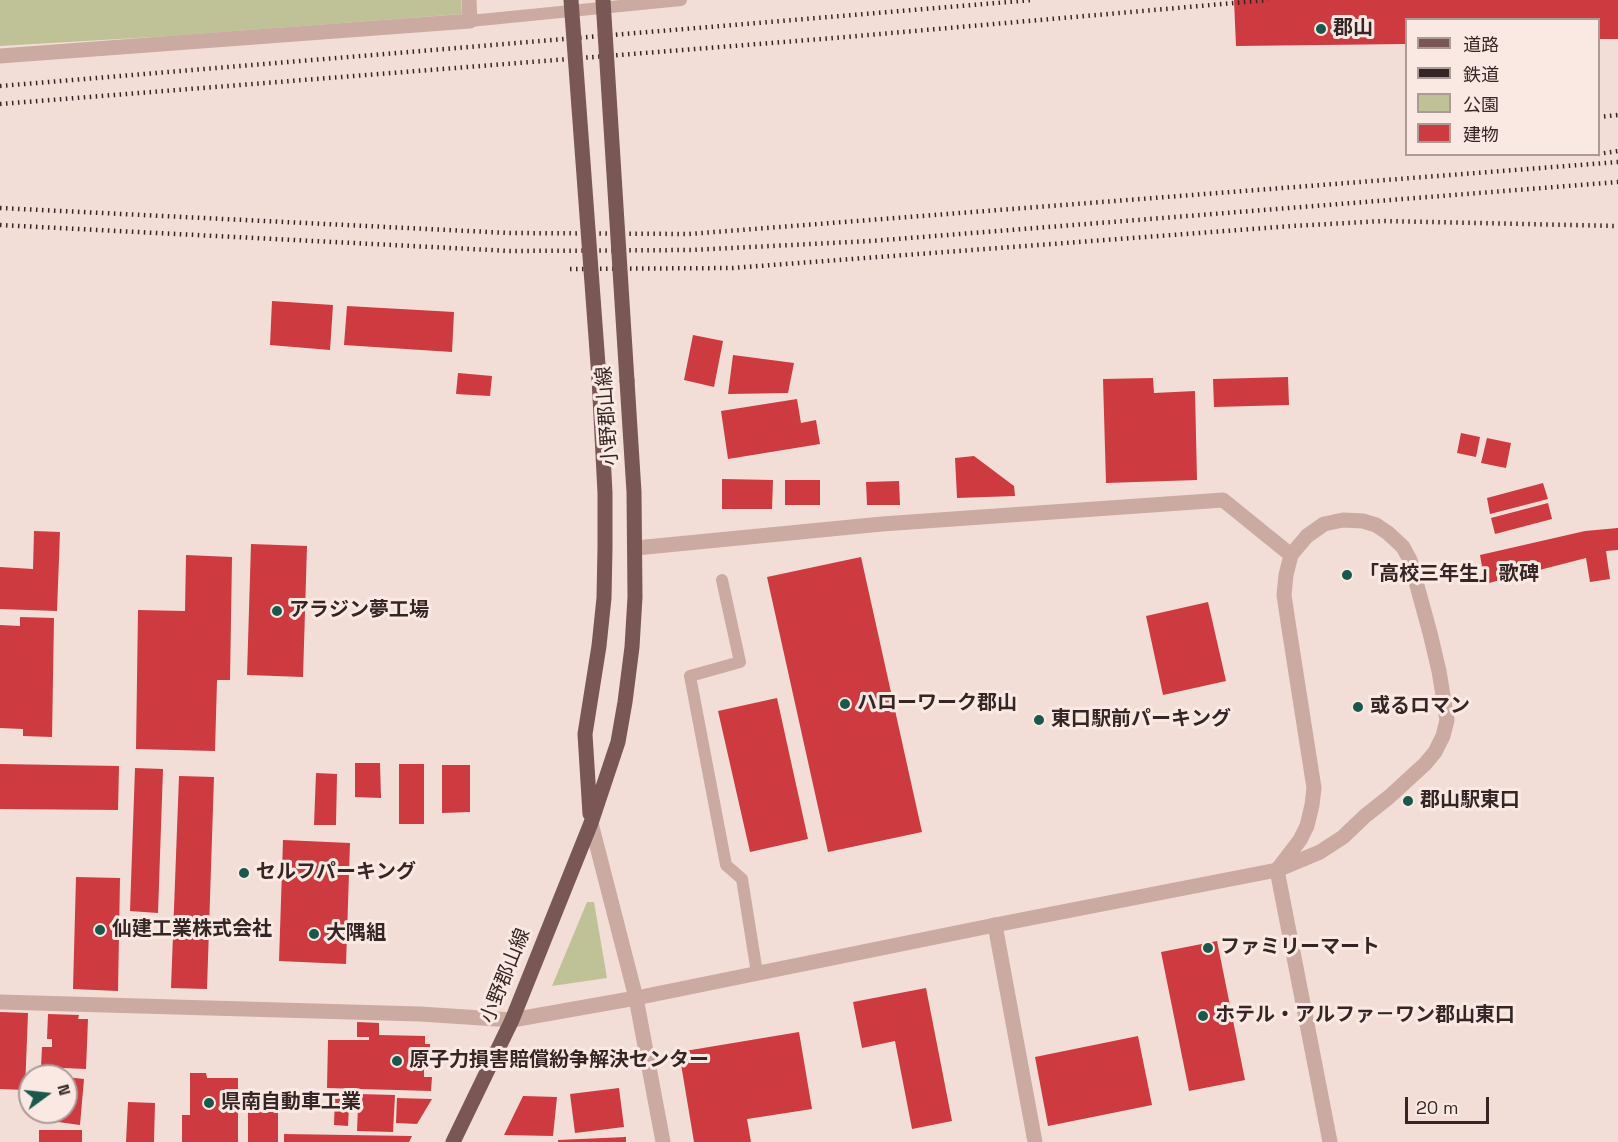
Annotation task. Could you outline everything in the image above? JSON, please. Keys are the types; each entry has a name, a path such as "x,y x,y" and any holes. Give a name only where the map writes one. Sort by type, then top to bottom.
{"main road":[{"name":"小野郡山線","path":"571,0 599,378 605,493 604,598 585,734 591,824"},
{"name":"小野郡山線","path":"453,1142 512,1020 591,824 618,742 626,702 632,647 636,548 603,0"}],"street":[{"path":"0,56 470,21 469,0"},
{"path":"636,548 882,524 1223,500 1291,555"},
{"path":"0,1002 420,1014 512,1020 636,998 1277,870 1320,852 1342,837 1389,797 1435,752 1443,736 1447,720 1427,618 1410,560 1403,547 1388,533 1376,525 1363,521 1343,520 1324,524 1315,529 1291,555 1284,595 1314,788 1307,826 1300,840 1277,870 1330,1142"},
{"path":"591,824 636,998 663,1142"},
{"path":"995,925 1035,1142"}],"lane":[{"path":"470,21 681,0"},
{"path":"722,580 740,662 690,676 726,864 742,879 757,973"}],"green space":[{"path":"0,0 461,0 462,14 171,36 0,46"},
{"path":"587,902 594,902 607,978 552,986"}],"building":[{"name":"郡山","path":"1234,0 1618,0 1618,39 1600,39 1600,18 1405,18 1405,44 1236,46"},
{"path":"272,301 333,305 330,350 270,345"},
{"path":"347,306 454,312 452,352 344,345"},
{"path":"693,335 723,341 714,387 684,380"},
{"path":"733,355 794,363 788,393 728,394"},
{"path":"458,373 492,376 490,396 456,394"},
{"path":"1288,377 1289,405 1214,407 1213,379"},
{"path":"1153,378 1154,393 1195,391 1197,480 1106,483 1103,379"},
{"path":"797,399 801,423 816,420 820,444 728,459 721,411"},
{"path":"1461,433 1480,437 1476,457 1457,453"},
{"path":"1487,438 1511,443 1506,468 1481,463"},
{"path":"974,456 1014,486 1015,496 957,498 955,458"},
{"path":"722,479 773,480 772,509 722,509"},
{"path":"785,480 820,480 820,505 785,505"},
{"path":"899,481 900,505 867,505 866,482"},
{"path":"1543,483 1548,499 1490,514 1487,498"},
{"path":"1548,503 1552,519 1495,534 1491,518"},
{"path":"1618,528 1618,550 1606,551 1610,579 1590,582 1586,558 1485,584 1480,555 1585,531"},
{"path":"34,531 60,532 57,611 0,609 0,567 33,569"},
{"name":"アラジン夢工場","path":"251,544 307,546 303,677 247,675"},
{"path":"186,555 232,557 230,680 217,680 215,751 136,749 138,610 185,611"},
{"name":"ハローワーク郡山","path":"861,557 922,832 828,852 767,577"},
{"path":"1208,602 1226,681 1163,695 1146,616"},
{"path":"20,617 54,618 52,737 23,736 23,729 0,728 0,625 20,626"},
{"path":"777,698 808,839 750,852 718,711"},
{"path":"355,763 380,763 381,798 355,797"},
{"path":"0,764 119,766 118,810 0,809"},
{"path":"399,764 424,764 424,824 399,824"},
{"path":"442,765 470,765 470,812 442,813"},
{"path":"135,768 163,769 158,913 130,911"},
{"path":"316,773 337,774 336,825 314,825"},
{"path":"179,776 214,777 207,989 171,988"},
{"path":"283,840 350,843 346,964 279,961"},
{"path":"76,877 120,878 118,991 73,989"},
{"name":"ホテル・アルファ－ワン郡山東口","path":"1217,941 1245,1080 1189,1091 1161,952"},
{"path":"926,988 952,1121 912,1129 895,1041 862,1048 853,1002"},
{"path":"0,1012 28,1013 26,1064 18,1064 18,1090 0,1089"},
{"path":"48,1014 79,1015 78,1019 88,1019 86,1069 78,1069 78,1064 41,1064 42,1047 52,1047 52,1039 47,1039"},
{"path":"357,1022 379,1023 379,1035 425,1036 425,1044 430,1044 430,1069 424,1069 424,1077 432,1077 431,1091 327,1088 328,1040 369,1040 369,1037 357,1037"},
{"path":"799,1032 812,1109 747,1119 751,1142 694,1142 679,1052"},
{"path":"1138,1036 1152,1105 1048,1126 1035,1057"},
{"path":"190,1073 206,1073 207,1078 238,1078 238,1142 182,1142 182,1115 190,1115"},
{"path":"78,1078 84,1079 80,1125 73,1124 78,1124"},
{"path":"619,1088 624,1127 575,1133 570,1094"},
{"path":"358,1094 395,1095 393,1132 357,1131 358,1107 349,1107 348,1126 334,1125 335,1096 358,1097"},
{"path":"523,1096 557,1097 553,1136 504,1135"},
{"path":"397,1098 432,1099 417,1124 396,1123"},
{"path":"128,1102 155,1103 154,1142 126,1142"},
{"path":"264,1104 278,1104 278,1142 248,1142 248,1110 264,1111"},
{"path":"39,1130 82,1130 82,1142 39,1142"},
{"path":"284,1134 412,1136 409,1142 284,1142"},
{"path":"626,1137 626,1142 558,1142 558,1140"}],"railway":[{"path":"0,86 1033,0"},
{"path":"0,104 834,38 1268,0"},
{"path":"1600,117 1618,115"},
{"path":"1600,154 1618,151"},
{"path":"0,208 509,233 689,234 1618,162"},
{"path":"0,225 510,251 691,250 871,241 1618,182"},
{"path":"570,269 732,268 1383,221 1618,226"}],"place":[{"name":"郡山","path":"1321,29"},
{"name":"「高校三年生」歌碑","path":"1347,575"},
{"name":"アラジン夢工場","path":"277,611"},
{"name":"ハローワーク郡山","path":"845,704"},
{"name":"或るロマン","path":"1358,707"},
{"name":"東口駅前パーキング","path":"1039,720"},
{"name":"郡山駅東口","path":"1408,801"},
{"name":"セルフパーキング","path":"244,873"},
{"name":"仙建工業株式会社","path":"100,930"},
{"name":"大隅組","path":"314,934"},
{"name":"ファミリーマート","path":"1208,948"},
{"name":"ホテル・アルファ－ワン郡山東口","path":"1203,1016"},
{"name":"原子力損害賠償紛争解決センター","path":"397,1061"},
{"name":"県南自動車工業","path":"209,1103"}]}
